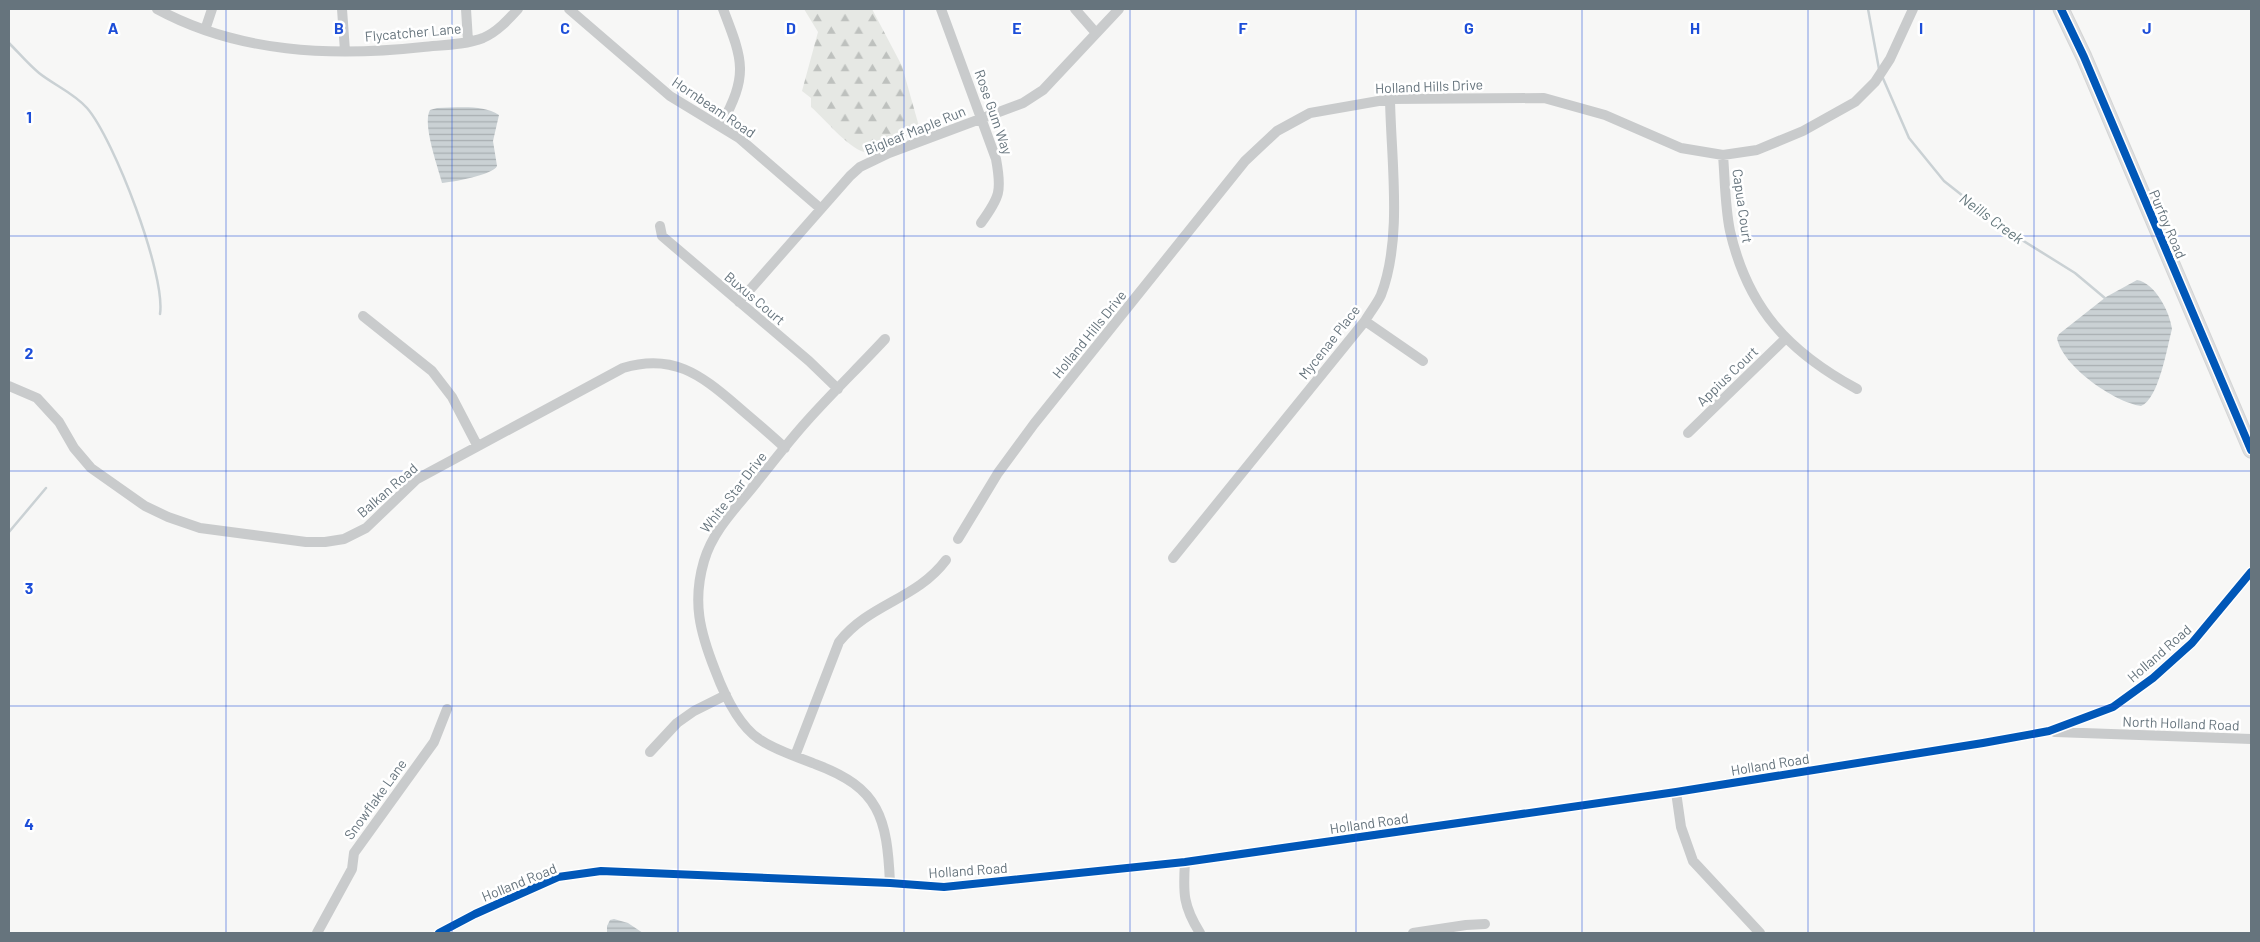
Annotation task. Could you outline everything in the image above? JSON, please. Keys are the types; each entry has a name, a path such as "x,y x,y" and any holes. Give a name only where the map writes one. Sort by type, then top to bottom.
{"street":[{"name":"Flycatcher Lane","path":"156,9 205,30 256,45 297,51 388,51 468,41 483,38 498,30 518,9"},
{"path":"205,30 212,9"},
{"path":"342,9 345,51"},
{"path":"466,9 468,41"},
{"name":"Hornbeam Road","path":"569,9 670,96 739,138 821,209"},
{"path":"722,126 733,104 741,81 739,53 723,9"},
{"name":"Rose Gum Way","path":"941,9 982,118 996,159 1000,179 997,200 981,223"},
{"path":"1075,9 1096,33"},
{"name":"Bigleaf Maple Run","path":"739,302 850,176 872,161 1023,103 1043,90 1119,9"},
{"name":"Holland Hills Drive","path":"958,539 998,473 1034,424 1245,161 1277,131 1310,113 1390,99 1544,98 1605,114 1681,148 1723,155 1757,150 1803,131 1855,102 1875,82 1890,59 1913,9"},
{"name":"Purfoy Road","path":"2061,9 2088,65 2251,450"},
{"name":"Mycenae Place","path":"1173,558 1365,321 1380,297 1388,274 1395,224 1390,99"},
{"name":"Capua Court","path":"1723,155 1730,230 1746,281 1765,313 1785,339 1830,374 1857,389"},
{"name":"Buxus Court","path":"660,226 662,236 838,389"},
{"path":"363,316 432,371 452,397 476,445"},
{"path":"1365,321 1423,361"},
{"name":"White Star Drive","path":"885,339 785,448 720,528 704,561 699,587 698,615 702,638 726,695 747,729 771,747 845,777 869,797 880,814 886,836 890,883"},
{"name":"Appius Court","path":"1688,433 1785,339"},
{"name":"Balkan Road","path":"9,386 37,398 59,422 74,448 86,463 145,506 168,517 200,528 306,542 344,539 366,528 417,479 476,445 623,368 637,364 655,362 690,370 710,382 785,448"},
{"path":"795,756 839,642 863,618 922,585 935,575 946,560"},
{"name":"Holland Road","path":"439,933 474,914 558,877 601,871 944,887 1185,862 1676,792 2049,731 2113,707 2153,678 2192,643 2251,572"},
{"path":"650,752 677,723 694,710 726,695"},
{"name":"Snowflake Lane","path":"317,933 352,870 354,853 434,742 447,709"},
{"name":"North Holland Road","path":"2049,731 2251,739"},
{"path":"1676,792 1681,827 1693,861 1760,933"},
{"path":"1185,862 1183,893 1190,916 1200,933"},
{"path":"1413,933 1484,924"}],"green space":[{"path":"804,9 872,9 902,66 920,130 864,152 843,139 811,107 811,98 802,91 818,32"}],"shaded area":[{"path":"437,108 477,108 499,115 493,141 497,166 494,169 472,178 442,183 428,125 430,110"},
{"path":"2137,280 2144,282 2160,299 2171,322 2172,329 2165,359 2153,394 2141,406 2117,398 2091,381 2068,360 2057,338 2059,334 2106,297"},
{"path":"614,919 628,923 643,933 607,933 607,926 610,920"}],"waterway":[{"name":"Neills Creek","path":"1868,9 1879,69"},
{"path":"9,43 39,73 82,103 98,124 124,177 147,240 160,295 160,314"},
{"name":"Neills Creek","path":"1882,76 1909,138 1944,181 2006,230 2075,273 2106,299"},
{"path":"9,532 46,488"}],"cycle path":[{"path":"2061,9 2084,57 2251,450"},
{"path":"439,933 475,914 558,877 601,871 944,887 1185,862 1676,792 2049,731 2113,707 2153,678 2192,643 2251,572"}]}
